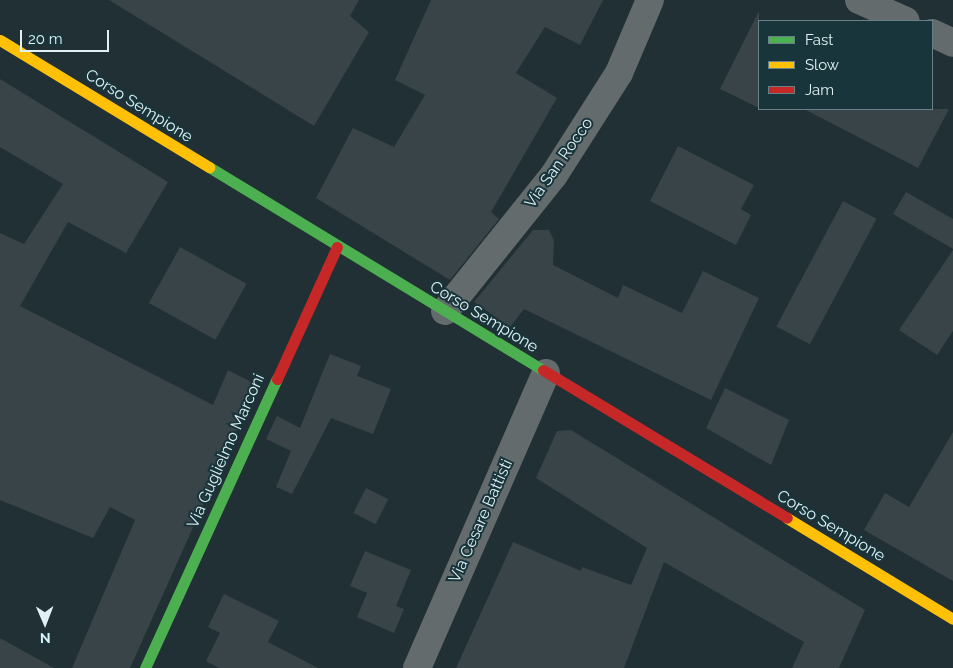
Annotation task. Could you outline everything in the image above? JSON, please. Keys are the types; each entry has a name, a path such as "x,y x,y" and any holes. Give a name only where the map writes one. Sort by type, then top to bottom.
{"street":[{"name":"Via San Rocco","path":"445,311 554,175 619,73 650,0"},
{"path":"859,0 904,20"},
{"path":"933,33 953,43"},
{"name":"Corso Sempione","path":"0,40 337,247 953,619"},
{"name":"Via Guglielmo Marconi","path":"145,668 337,247"},
{"name":"Via Cesare Battisti","path":"417,668 546,373"}],"building":[{"path":"109,0 359,0 350,16 369,32 314,126"},
{"path":"431,0 603,0 580,45 545,27 516,73 557,98 491,212 499,219 450,280 316,198 353,128 394,147 425,95 395,80"},
{"path":"759,11 758,108 720,89"},
{"path":"0,79 168,182 126,253 68,222 20,306 213,405 228,370 257,385 130,668 72,668 135,520 110,507 93,538 0,500 0,233 24,244 63,184 0,147"},
{"path":"949,109 918,168 806,110"},
{"path":"678,146 754,185 741,209 751,215 736,245 650,201"},
{"path":"906,192 953,219 953,249 893,214"},
{"path":"843,201 877,219 810,344 776,326"},
{"path":"533,230 549,230 554,240 553,265 618,298 623,285 682,313 703,271 759,298 711,400 524,309 510,327 474,302"},
{"path":"180,247 246,284 215,340 149,303"},
{"path":"953,250 953,331 937,355 899,330"},
{"path":"330,354 361,366 357,376 391,389 373,434 331,418 292,494 276,487 291,451 266,439 277,416 300,428"},
{"path":"725,388 789,420 771,465 706,428"},
{"path":"571,430 865,610 839,668 792,668 804,642 664,562 624,668 456,668 513,542 581,571 582,567 631,585 647,548 536,478 557,431"},
{"path":"953,432 953,581 864,530 885,493 909,507"},
{"path":"366,488 388,499 376,524 353,513"},
{"path":"365,551 411,570 396,606 404,609 394,633 357,617 367,593 350,586"},
{"path":"224,594 279,621 268,642 318,668 219,668 206,661 220,633 208,627"},
{"path":"0,638 54,668 0,668"}],"traffic: fast":[{"path":"209,167 543,370"},
{"path":"145,668 277,379"}],"traffic: slow":[{"path":"0,40 209,167"},
{"path":"787,518 953,619"}],"traffic: jam":[{"path":"277,379 337,247"},
{"path":"543,370 787,518"}]}
